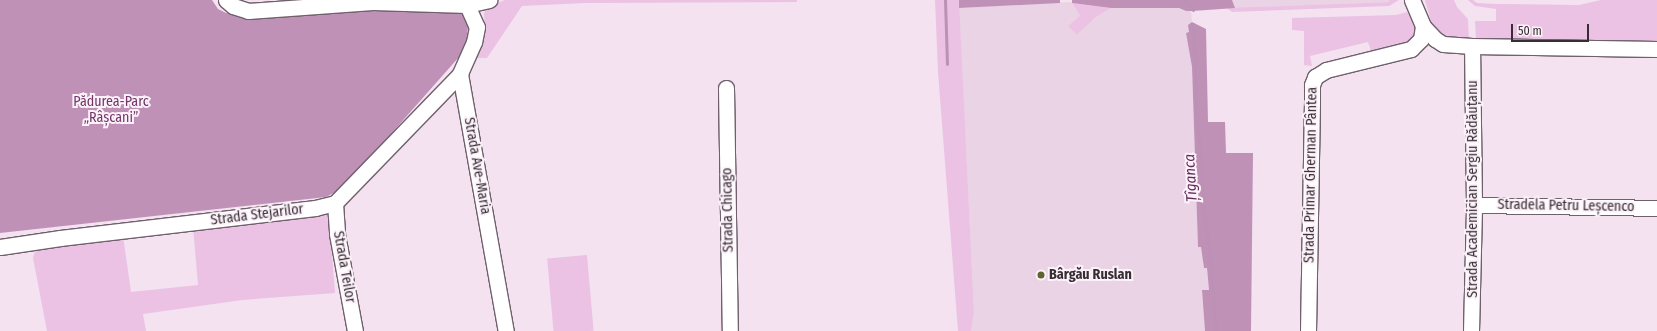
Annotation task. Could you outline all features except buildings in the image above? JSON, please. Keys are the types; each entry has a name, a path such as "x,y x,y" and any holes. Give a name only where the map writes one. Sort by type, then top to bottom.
{"street":[{"path":"226,0 233,6 248,11 373,2 467,5 489,0"},
{"path":"1412,0 1423,26 1435,39 1443,44 1472,46 1657,49"},
{"path":"335,203 460,74 474,42 477,27 467,5"},
{"name":"Strada Primar Gherman Pântea","path":"1308,331 1312,100 1315,77 1326,70 1411,48 1421,39 1423,26"},
{"name":"Strada Academician Sergiu Rădăuțanu","path":"1472,46 1474,205 1472,331"},
{"name":"Strada Ave-Maria","path":"460,74 506,331"},
{"name":"Strada Chicago","path":"726,88 730,331"},
{"name":"Strada Stejarilor","path":"0,248 68,238 316,208 335,203"},
{"name":"Strada Teilor","path":"335,203 337,234 355,331"},
{"name":"Stradela Petru Leșcenco","path":"1474,205 1657,208"}],"shaded area":[{"path":"505,0 797,0 797,2 585,3 522,6 487,58 475,58 485,35 484,13 488,7"},
{"path":"935,0 959,0 974,313 971,331 958,331 938,72"},
{"path":"1188,0 1389,0 1389,2 1196,11"},
{"path":"1389,0 1399,0 1389,6 1232,12 1227,8 1389,2"},
{"path":"1425,0 1454,0 1457,7 1468,19 1469,40 1450,39 1438,33 1432,25"},
{"path":"1468,0 1473,0 1477,3 1496,4 1579,5 1601,0 1657,0 1657,44 1476,39 1475,21 1496,21 1496,9 1475,6"},
{"path":"1071,2 1080,16 1077,35 1096,17 1112,7 1179,8 1186,11 1191,11 1192,22 1189,32 1186,33 1192,67 1198,247 1201,247 1204,268 1207,268 1209,290 1202,291 1205,331 971,331 974,313 959,8"},
{"path":"1072,3 1111,8 1096,17 1077,35 1068,26 1080,16"},
{"path":"1407,12 1418,28 1413,42 1371,51 1368,42 1310,56 1312,66 1304,65 1304,31 1292,30 1292,18 1396,15"},
{"path":"322,211 329,216 335,293 242,300 143,314 146,331 47,331 33,258 37,245 123,236 131,292 198,285 193,227"},
{"path":"587,255 594,331 553,331 547,258"}],"green space":[{"name":"Pădurea-Parc „Râșcani”","path":"0,0 212,0 218,9 226,13 244,16 394,8 447,10 463,14 468,25 467,39 459,57 343,188 326,197 0,233"},
{"path":"959,0 1060,0 1060,3 959,8"},
{"path":"1072,0 1232,0 1235,8 1186,11 1179,8 1111,8 1072,3"},
{"path":"1192,22 1206,29 1208,122 1225,122 1226,153 1253,153 1251,331 1205,331 1202,290 1209,290 1207,268 1204,268 1201,247 1198,247 1192,67 1186,33 1189,32 1188,25"}],"waterway":[{"path":"945,0 947,64"},
{"name":"Țîganca","path":"1185,0 1189,3 1193,10"},
{"name":"Țîganca","path":"1193,24 1205,225 1209,245 1216,331"}],"place":[{"name":"Bârgău Ruslan","path":"1041,275"}]}
